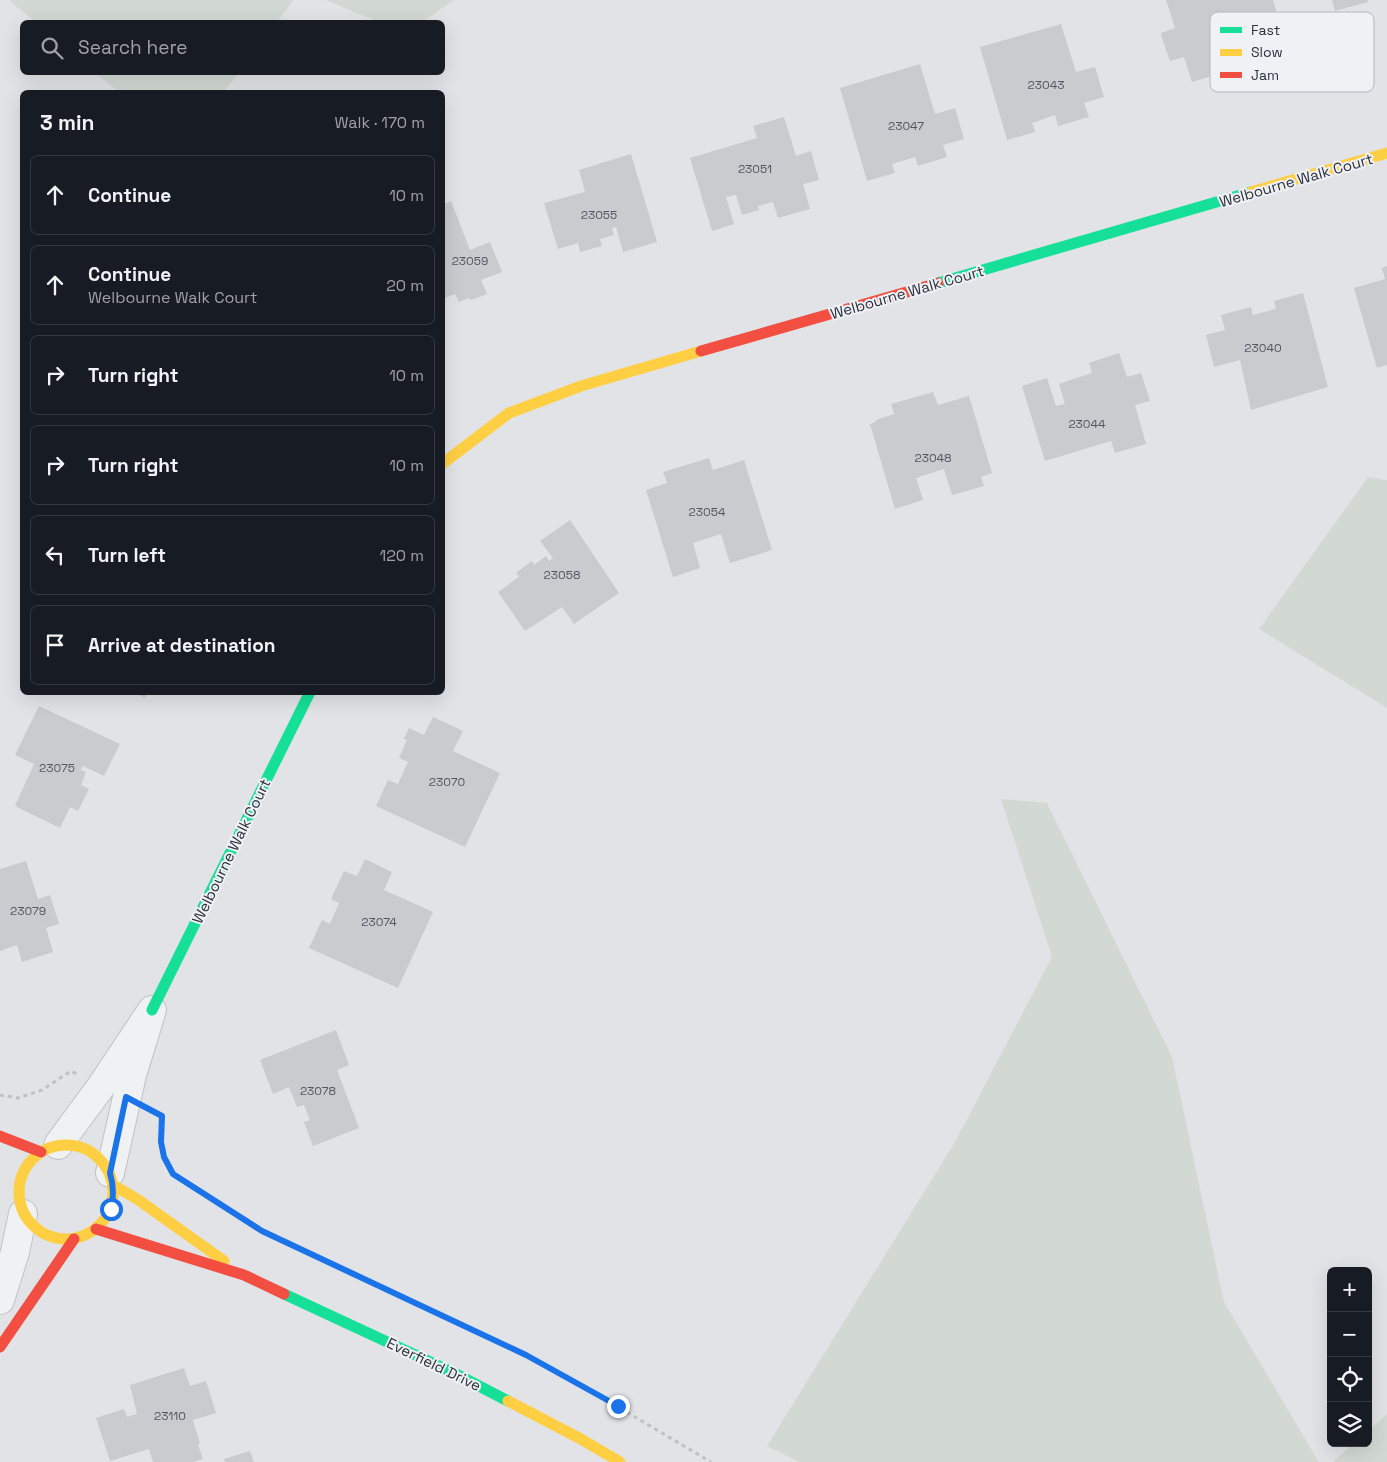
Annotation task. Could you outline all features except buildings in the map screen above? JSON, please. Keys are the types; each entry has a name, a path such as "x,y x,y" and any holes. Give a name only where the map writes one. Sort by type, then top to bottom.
{"street":[{"name":"Welbourne Walk Court","path":"445,462 509,413 581,386 1387,153"},
{"name":"Welbourne Walk Court","path":"50,1148 102,1085 152,1010 309,695"},
{"name":"Welbourne Walk Court","path":"112,1179 126,1097 152,1010"},
{"path":"0,1136 50,1148"},
{"path":"0,1300 15,1252 21,1208 18,1191 20,1178 34,1156 50,1148 71,1145 84,1148 104,1162 112,1179 113,1197 111,1209 105,1220 96,1229 74,1239 62,1240 39,1232 30,1224 21,1208 6,1192"},
{"name":"Everfield Drive","path":"112,1179 136,1199 244,1275"},
{"name":"Everfield Drive","path":"96,1229 244,1275 454,1373 579,1438 620,1462"},
{"path":"0,1347 74,1239"}],"path":[{"path":"0,1096 18,1098 42,1090 71,1071 102,1085"},
{"path":"126,1097 162,1116 161,1142 164,1157 173,1174 262,1231 526,1355 618,1406 711,1462"}],"shaded area":[{"path":"9,0 294,0 279,20 33,20"},
{"path":"325,0 454,0 425,20 374,20"},
{"path":"98,75 237,75 225,90 116,90"},
{"path":"1368,477 1387,480 1387,708 1259,629"},
{"path":"1001,799 1047,803 1172,1057 1224,1302 1319,1462 799,1462 767,1446 955,1142 1052,957"},
{"path":"1387,1414 1387,1462 1333,1462 1350,1447 1372,1447 1372,1427"}],"traffic: fast":[{"path":"938,283 1251,192"},
{"path":"152,1010 309,695"},
{"path":"284,1294 454,1373 508,1401"}],"traffic: slow":[{"path":"1251,192 1387,153"},
{"path":"445,462 509,413 581,386 701,351"},
{"path":"57,1145 75,1145 100,1158 110,1174 113,1192 110,1210 100,1226 75,1239 57,1239 32,1226 19,1201 19,1183 32,1158 57,1145"},
{"path":"113,1185 137,1199 224,1261"},
{"path":"508,1401 620,1462"}],"traffic: jam":[{"path":"701,351 938,283"},
{"path":"0,1136 41,1152"},
{"path":"96,1229 244,1275 284,1294"},
{"path":"0,1347 74,1239"}],"route":[{"path":"111,1209 113,1185 110,1173 126,1097 162,1116 161,1142 164,1157 173,1174 262,1231 526,1355 618,1406"}]}
